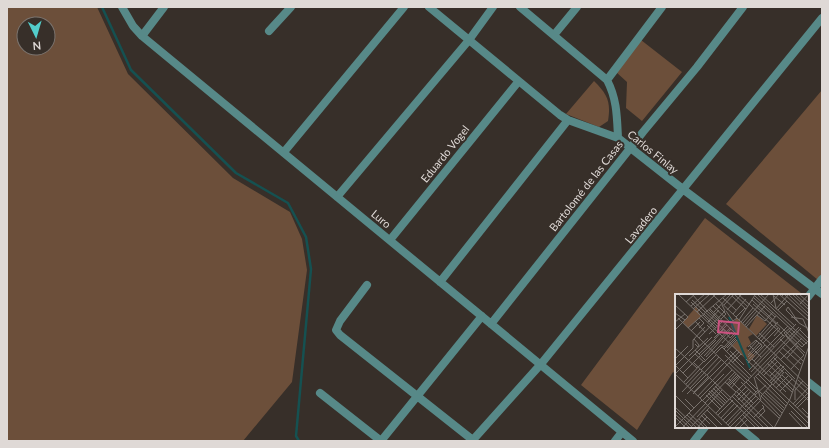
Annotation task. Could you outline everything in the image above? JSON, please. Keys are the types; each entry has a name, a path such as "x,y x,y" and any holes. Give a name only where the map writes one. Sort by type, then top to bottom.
{"street":[{"name":"Luro","path":"122,7 133,26 142,36 491,324 542,364 632,441"},
{"path":"142,36 164,7"},
{"path":"269,31 291,7"},
{"path":"284,152 404,7"},
{"name":"Carlos Finlay","path":"429,7 518,82 568,120 618,138 684,190 822,294"},
{"path":"337,196 469,40 493,7"},
{"path":"520,7 607,80 614,93 618,138"},
{"path":"554,35 577,7"},
{"path":"607,80 662,7"},
{"name":"Bartolomé de las Casas","path":"491,324 630,148 697,67 743,7"},
{"name":"Lavadero","path":"473,441 542,364 822,18"},
{"name":"Eduardo Vogel","path":"390,240 518,82"},
{"path":"440,282 568,120"},
{"path":"809,296 822,279"},
{"path":"367,284 340,321 336,330 340,335 473,441"},
{"path":"320,393 381,441 482,316"},
{"path":"809,383 822,393"},
{"path":"694,441 704,428"},
{"path":"739,428 756,441"},
{"path":"615,441 622,432"}],"shaded area":[{"path":"7,7 97,7 128,74 233,178 290,212 302,239 307,270 292,382 243,441 7,441"},
{"path":"641,40 682,72 642,121 626,108 627,82 616,72"},
{"path":"594,81 603,90 609,104 608,121 599,127 566,114"},
{"path":"822,90 822,276 818,280 726,204"},
{"path":"705,218 801,293 675,294 675,373 673,372 637,430 581,385"}],"waterway":[{"path":"102,7 131,70 236,173 288,203 306,237 311,269 296,436 299,441"}]}
